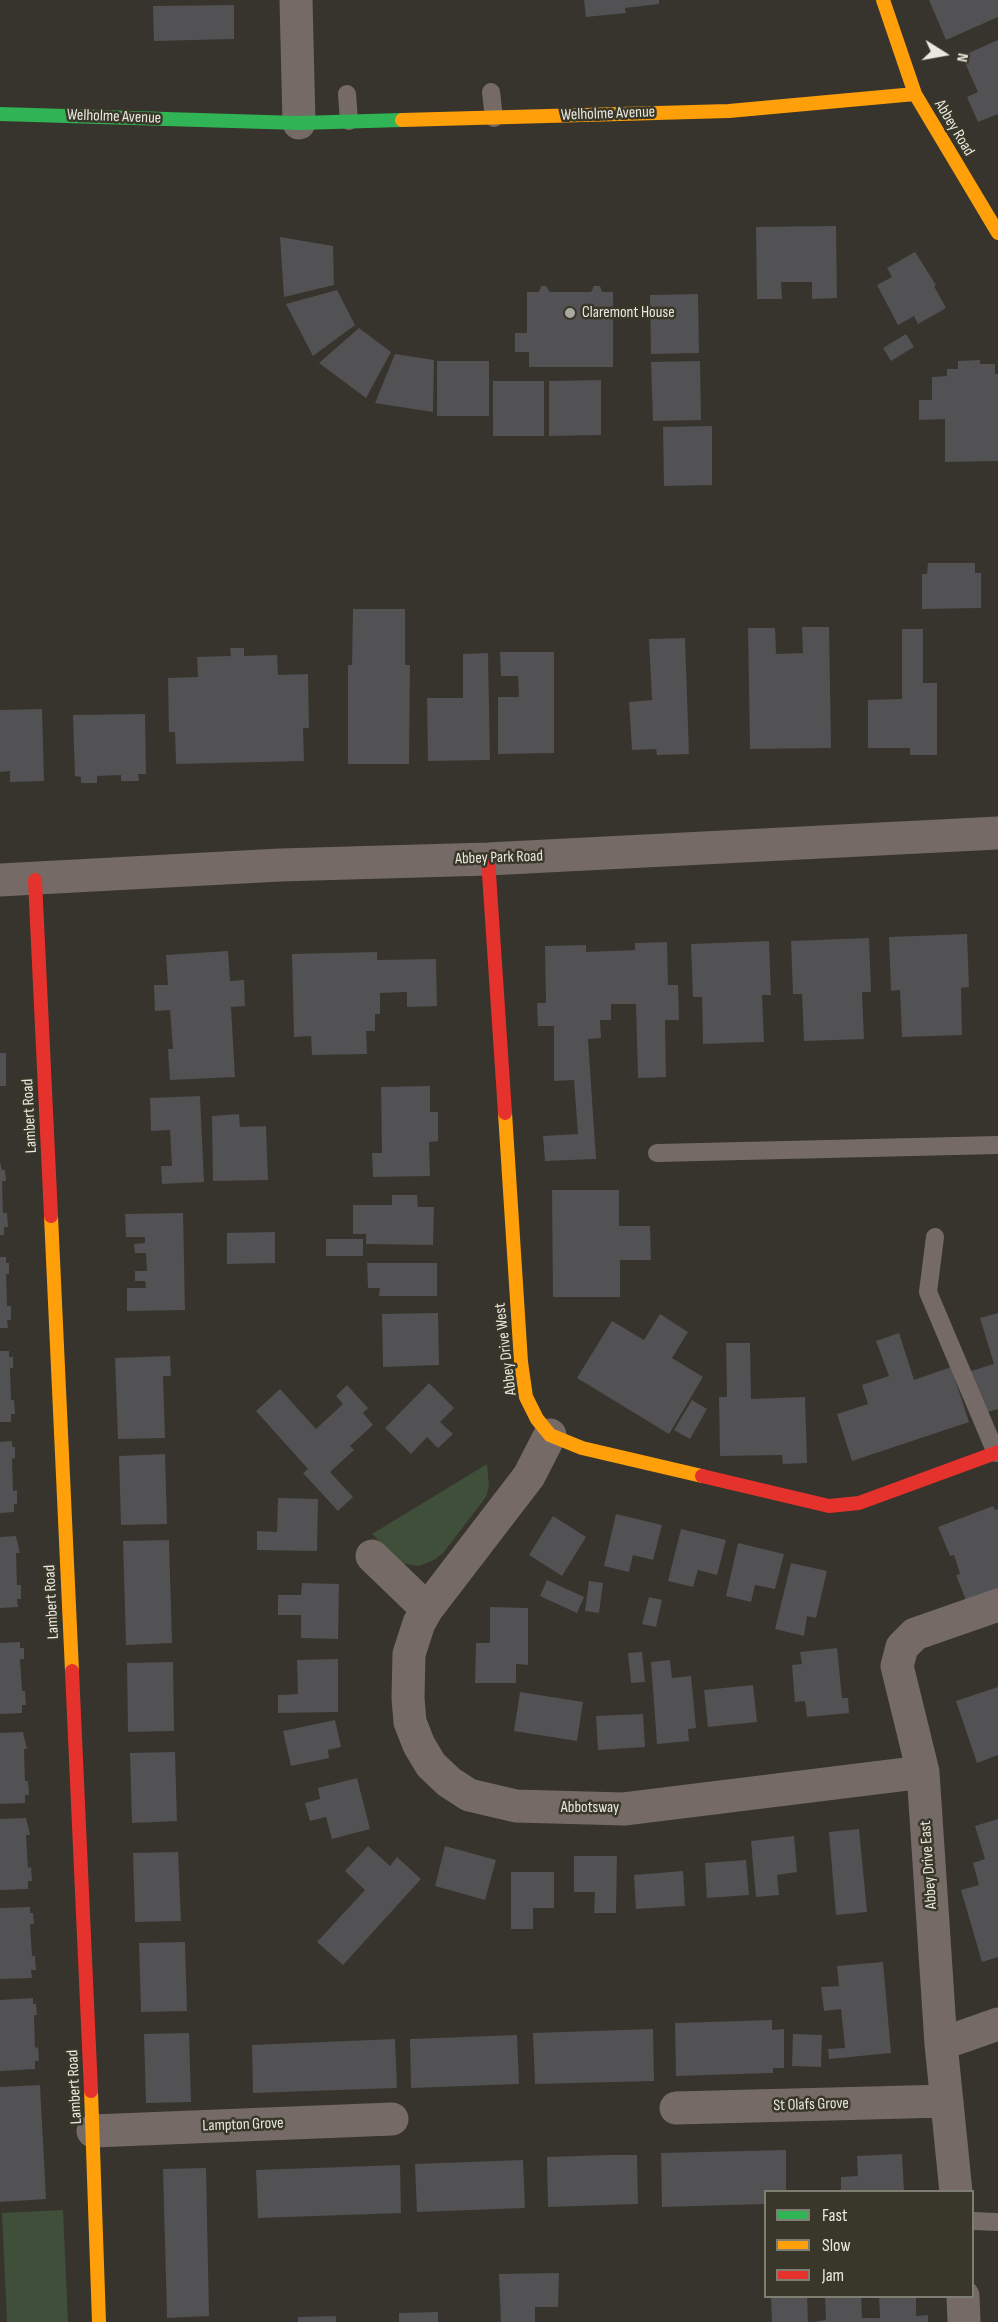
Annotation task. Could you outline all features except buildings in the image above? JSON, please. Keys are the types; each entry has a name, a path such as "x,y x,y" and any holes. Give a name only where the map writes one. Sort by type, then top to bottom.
{"street":[{"path":"296,0 299,123"},
{"name":"Abbey Road","path":"883,0 915,94 998,233"},
{"name":"Welholme Avenue","path":"0,114 299,123 729,111 915,94"},
{"name":"Abbey Park Road","path":"0,880 35,880 280,865 488,859 998,833"},
{"name":"Abbey Drive West","path":"488,859 520,1362 526,1396 537,1419 550,1435"},
{"name":"Lambert Road","path":"35,880 93,2131 99,2322"},
{"path":"550,1435 582,1448 829,1506 859,1503 997,1452"},
{"name":"Abbotsway","path":"550,1435 529,1476 427,1609 419,1623 409,1654 410,1722 419,1745 431,1765 449,1782 469,1795 492,1803 559,1809 624,1809 923,1772"},
{"path":"372,1556 427,1609"},
{"name":"Abbey Drive East","path":"956,2190 941,2044 923,1772 897,1666 902,1647 915,1634 998,1605"},
{"path":"941,2044 998,2024"},
{"name":"St Olafs Grove","path":"676,2108 946,2101"},
{"name":"Lampton Grove","path":"93,2131 392,2119"},
{"path":"963,2298 964,2322"}],"lane":[{"path":"491,92 494,118"},
{"path":"347,94 349,121"},
{"path":"657,1154 998,1145"},
{"path":"935,1237 928,1292 997,1452"},
{"path":"974,2221 998,2222"}],"green space":[{"path":"487,1464 489,1486 486,1497 443,1553 434,1560 419,1566 401,1563 372,1534"},
{"path":"63,2210 68,2322 7,2322 2,2213"}],"traffic: fast":[{"path":"0,114 299,123 402,120"}],"traffic: slow":[{"path":"883,0 915,94 998,233"},
{"path":"402,120 729,111 915,94"},
{"path":"505,1113 521,1362 526,1397 537,1419 550,1435 582,1448 702,1476"},
{"path":"51,1216 72,1671"},
{"path":"91,2091 99,2322"}],"traffic: jam":[{"path":"488,859 505,1113"},
{"path":"35,880 51,1216"},
{"path":"702,1476 829,1506 859,1503 998,1452"},
{"path":"72,1671 91,2091"}],"place":[{"name":"Claremont House","path":"570,313"}]}
